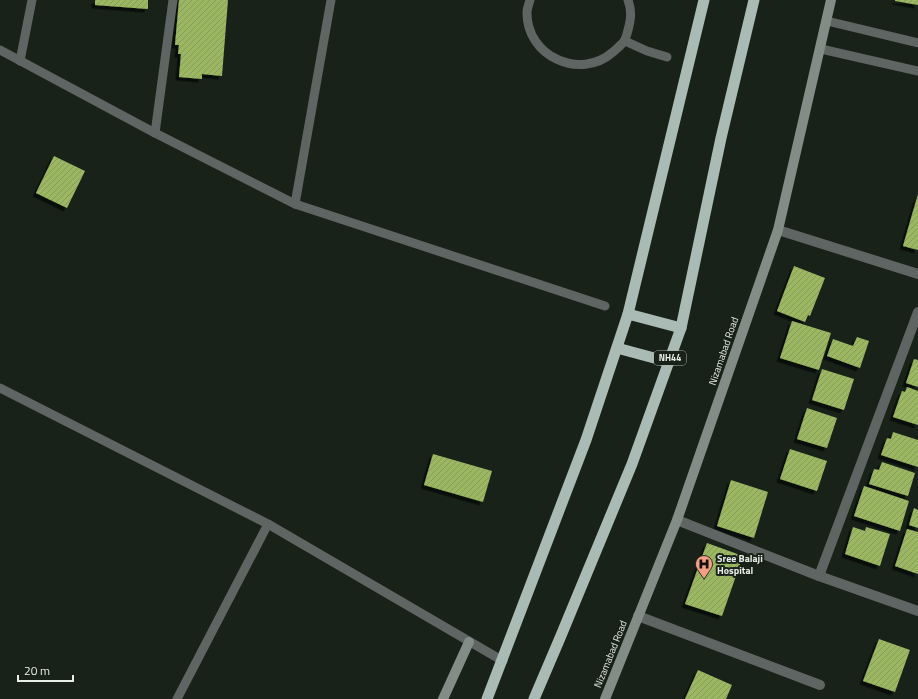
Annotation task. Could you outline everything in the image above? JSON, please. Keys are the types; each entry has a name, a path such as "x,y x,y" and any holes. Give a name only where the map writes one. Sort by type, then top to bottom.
{"highway":[{"path":"487,699 503,661 586,440 628,314 704,0"},
{"name":"NH44","path":"534,699 632,464 681,328 721,138 754,0"},
{"path":"628,314 681,328"},
{"path":"617,348 668,362"}],"main road":[{"name":"Nizamabad Road","path":"605,699 677,520 778,230 831,0"},
{"path":"443,699 469,642"}],"street":[{"path":"778,230 918,274"},
{"path":"819,576 918,312"},
{"path":"677,520 819,576 918,611"},
{"path":"638,616 820,685"}],"lane":[{"path":"20,61 32,0"},
{"path":"155,133 173,0"},
{"path":"295,204 331,0"},
{"path":"530,0 527,12 530,30 539,47 554,59 572,65 591,64 608,56 625,41 631,18 632,2"},
{"path":"827,21 918,43"},
{"path":"625,41 647,51 667,57"},
{"path":"820,49 918,71"},
{"path":"0,50 155,133 295,204 605,306"},
{"path":"0,388 268,524 503,661"},
{"path":"177,699 268,524"}],"building":[{"path":"95,0 148,0 148,9 95,5"},
{"path":"179,0 228,0 222,76 202,74 202,79 179,77 181,54 178,54 179,45 175,45"},
{"path":"918,0 918,5 895,1"},
{"path":"54,156 85,171 67,208 36,193"},
{"path":"918,194 918,250 903,246"},
{"path":"794,266 825,278 810,316 808,315 805,322 777,311"},
{"path":"792,321 831,333 819,370 780,358"},
{"path":"857,337 869,341 860,368 827,356 833,339 853,346"},
{"path":"914,359 918,360 918,387 906,383"},
{"path":"822,369 854,379 844,410 812,400"},
{"path":"907,387 918,391 918,425 893,417 902,391 905,392"},
{"path":"807,408 837,418 827,448 797,439"},
{"path":"893,432 918,440 918,467 881,455 887,438 891,439"},
{"path":"790,449 827,461 817,491 780,479"},
{"path":"433,454 492,471 483,502 424,485"},
{"path":"882,462 915,473 908,496 869,484 874,469 879,470"},
{"path":"731,480 768,492 754,538 717,526"},
{"path":"864,486 909,501 900,531 854,516"},
{"path":"914,508 918,510 918,528 909,525"},
{"path":"853,527 865,531 866,527 890,534 880,566 845,554"},
{"path":"907,529 918,532 918,574 895,566"},
{"path":"707,543 743,556 722,616 685,604"},
{"path":"879,639 910,650 895,692 863,681"},
{"path":"698,670 732,685 726,699 685,699"}],"place":[{"name":"Sree Balaji Hospital","path":"704,579"}]}
